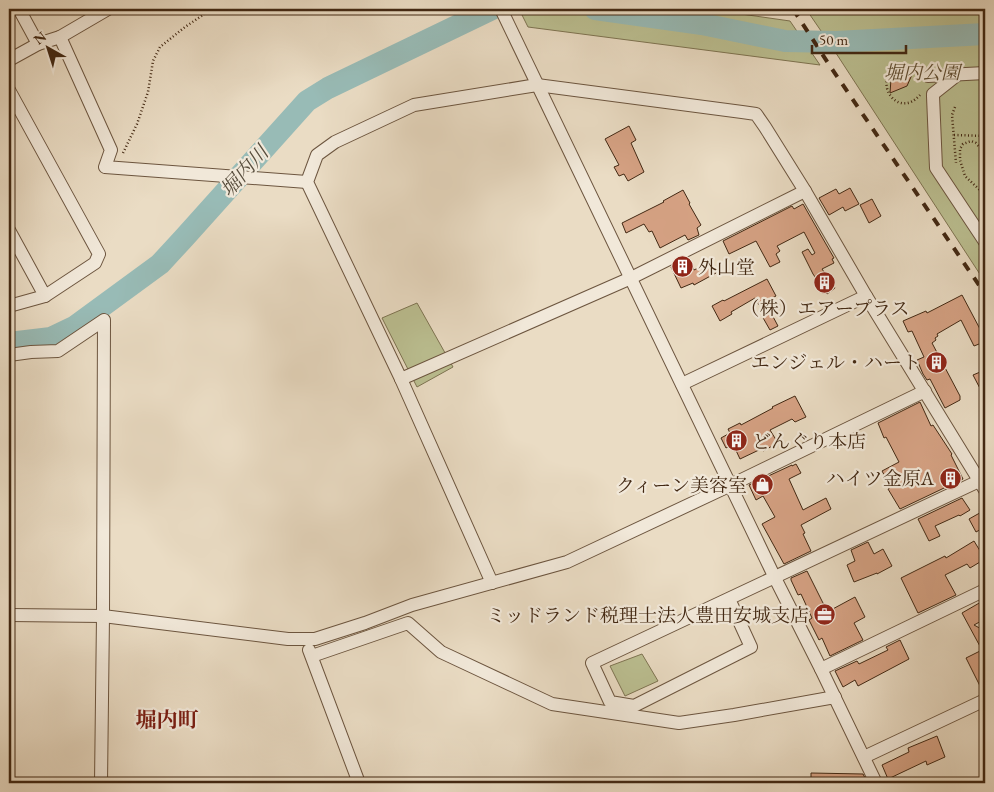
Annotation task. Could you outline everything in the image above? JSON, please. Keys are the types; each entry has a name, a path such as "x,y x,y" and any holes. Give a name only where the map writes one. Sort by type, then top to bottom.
{"street":[{"path":"19,9 38,44"},
{"path":"9,60 38,44 60,37 108,9"},
{"path":"501,10 876,783"},
{"path":"60,37 111,150 105,168 307,182"},
{"path":"928,76 985,73"},
{"path":"957,75 930,93 936,168 985,242"},
{"path":"492,583 401,379 307,182 318,155 335,142 414,105 537,85 756,114 805,191 866,296 982,486 775,578 729,599 592,663 610,702 634,706 751,647 729,599"},
{"path":"9,90 99,254 95,263 45,296 9,306"},
{"path":"401,379 631,278 805,191"},
{"path":"9,230 45,296"},
{"path":"682,384 866,296"},
{"path":"9,355 58,351 104,320 104,616 101,783"},
{"path":"9,615 104,616 288,639 315,640 366,624 412,605 567,562 925,391"},
{"path":"821,669 985,590"},
{"path":"312,656 408,624 441,652 552,704 679,723 834,697"},
{"path":"306,640 359,783"},
{"path":"864,757 985,700"}],"path":[{"path":"111,150 120,157 138,124 148,92 153,61 160,47 212,9"},
{"path":"928,76 914,69 902,67 891,73 886,84 890,96 899,103 911,103 930,93"},
{"path":"955,107 952,115 956,163"},
{"path":"954,135 985,136"},
{"path":"985,154 976,143 971,141 966,142 960,149 965,176 985,195"}],"green space":[{"path":"519,9 706,9 790,21 820,65 528,27"},
{"name":"堀内公園","path":"806,9 985,9 985,282 832,47"},
{"path":"417,303 453,367 417,387 382,318"},
{"path":"642,654 658,681 625,696 610,666"}],"building":[{"path":"901,70 914,70 907,86 890,93 891,79"},
{"path":"629,126 636,140 631,143 644,172 628,181 624,174 619,176 614,167 619,165 605,139"},
{"path":"850,188 859,204 845,211 843,207 829,215 819,198 836,189 839,194"},
{"path":"683,190 701,225 697,228 699,235 688,240 685,235 660,248 652,231 649,232 644,224 626,233 622,223 664,202"},
{"path":"872,199 881,216 869,223 860,205"},
{"path":"803,204 834,258 832,259 834,263 822,269 835,288 827,294 813,274 802,252 808,249 812,255 815,253 804,232 777,246 780,251 776,254 780,262 770,267 756,241 729,254 723,241 792,206 794,209"},
{"path":"688,258 694,270 710,262 716,273 694,285 693,283 681,288 671,267"},
{"path":"767,279 776,296 759,305 755,298 720,321 712,306"},
{"path":"962,295 980,329 985,327 985,348 979,344 974,346 961,320 937,334 936,340 932,343 960,396 960,400 945,408 930,379 927,380 923,374 917,360 924,357 912,331 908,332 903,321 926,311 927,313"},
{"path":"770,311 778,326 770,330 762,316"},
{"path":"985,370 985,398 973,375"},
{"path":"795,396 806,417 795,422 792,419 770,430 778,443 763,451 761,449 740,459 733,444 726,448 721,438 730,433 728,429 740,423 741,425"},
{"path":"920,402 931,426 933,425 952,454 963,479 900,509 888,489 891,487 882,471 899,462 886,437 884,438 878,423"},
{"path":"796,464 801,473 789,479 803,510 826,498 831,509 801,525 811,551 784,564 762,524 775,517 763,496 756,500 749,485"},
{"path":"962,498 970,510 935,526 940,536 929,541 918,519"},
{"path":"985,510 985,527 976,532 969,519"},
{"path":"974,541 985,559 970,568 967,564 945,575 956,595 918,613 901,578 945,556 946,558"},
{"path":"868,542 874,554 883,549 892,566 877,574 854,582 847,565 855,561 851,550"},
{"path":"807,571 827,611 855,597 865,617 854,623 863,640 830,656 822,638 819,640 809,620 812,618 801,594 798,595 791,580 791,578"},
{"path":"981,602 985,610 985,619 974,625 985,631 985,692 983,692 966,658 982,650 962,613"},
{"path":"900,640 909,659 858,686 855,680 843,687 835,671 857,661 859,664 888,650 886,647"},
{"path":"937,736 945,757 927,765 926,761 888,779 882,765 909,752 908,748"},
{"path":"811,773 863,774 865,783 811,783"}],"waterway":[{"name":"堀内川","path":"9,343 51,338 74,327 160,264 307,101 328,88 492,9"},
{"name":"堀内川","path":"595,9 702,24 785,41 836,42 985,34"}],"railway":[{"path":"793,9 985,294"}],"place":[{"name":"外山堂","path":"682,267"},
{"name":"（株）エアープラス","path":"825,282"},
{"name":"エンジェル・ハート","path":"937,362"},
{"name":"どんぐり本店","path":"736,441"},
{"name":"ハイツ金原A","path":"950,478"},
{"name":"クィーン美容室","path":"763,485"},
{"name":"ミッドランド税理士法人豊田安城支店","path":"825,615"}],"district":[{"name":"堀内町","path":"167,719"}]}
